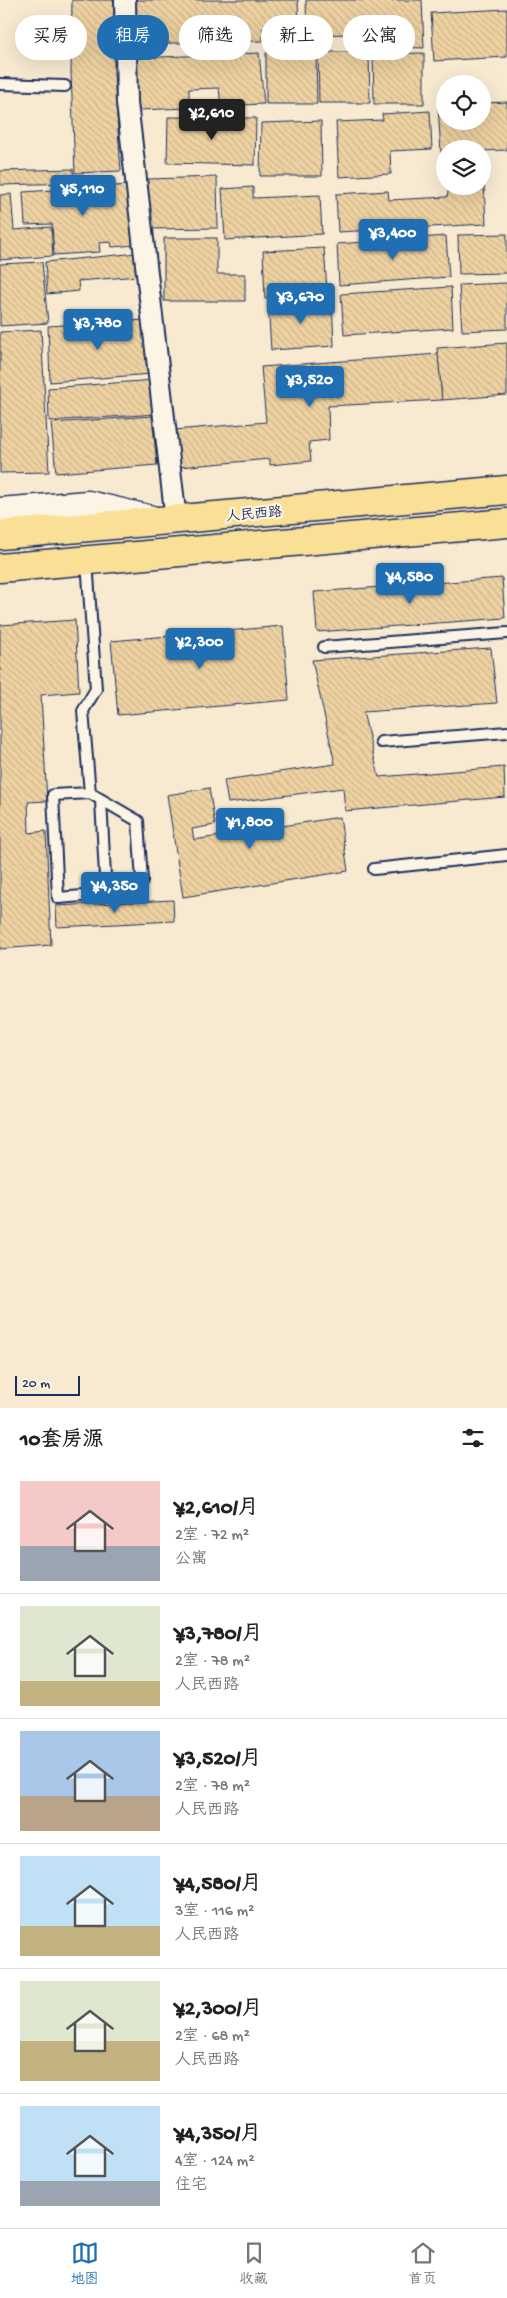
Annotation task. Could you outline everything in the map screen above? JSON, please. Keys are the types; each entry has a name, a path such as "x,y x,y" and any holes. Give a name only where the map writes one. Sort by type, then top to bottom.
{"main road":[{"name":"人民西路","path":"0,535 507,490"},
{"path":"0,512 88,505 167,520"},
{"path":"0,568 507,523"}],"street":[{"path":"125,0 127,103 167,520"}],"lane":[{"path":"0,84 65,86"},
{"path":"87,560 96,689 83,711 90,793"},
{"path":"324,647 507,633 507,639"},
{"path":"381,742 507,732"},
{"path":"90,793 138,821 142,881 138,889 132,892 58,898 54,795 90,793"},
{"path":"101,800 106,894"},
{"path":"374,868 507,856"}],"building":[{"path":"72,0 114,0 114,15 97,15 97,60 114,60 121,171 75,173 71,60 87,60 87,15 72,15"},
{"path":"131,0 298,0 299,15 261,15 261,41 251,41 251,15 179,15 179,43 169,43 169,15 131,15"},
{"path":"306,0 422,0 424,48 415,48 415,15 343,15 343,34 333,34 333,15 306,15"},
{"path":"507,9 507,57 434,61 431,13"},
{"path":"333,52 343,52 343,60 369,60 370,103 319,103 318,60 333,60"},
{"path":"251,53 259,53 264,104 221,106 219,88 189,89 189,108 139,110 135,60 169,60 169,57 179,56 179,60 251,60"},
{"path":"415,53 424,53 424,104 374,104 373,60 415,60"},
{"path":"266,60 316,60 317,104 266,104"},
{"path":"507,102 507,150 491,151 491,140 440,140 440,130 491,130 491,103"},
{"path":"430,111 432,149 390,151 391,174 339,177 336,122 383,120 382,114"},
{"path":"168,117 256,118 255,165 167,163"},
{"path":"321,121 322,176 260,176 261,123"},
{"path":"73,169 74,183 0,185 0,171"},
{"path":"217,177 218,228 149,229 148,179"},
{"path":"130,185 135,245 112,247 111,242 99,243 100,252 54,255 52,224 25,225 23,192"},
{"path":"253,187 253,198 320,195 322,234 225,240 222,189"},
{"path":"388,191 389,200 447,197 447,195 485,195 486,224 338,232 336,194"},
{"path":"11,194 14,230 51,227 53,256 0,260 0,195"},
{"path":"507,234 507,273 459,274 458,235"},
{"path":"446,236 449,277 339,285 337,244"},
{"path":"164,238 217,238 217,274 245,274 245,301 164,301"},
{"path":"324,248 327,290 302,291 302,297 265,299 263,251"},
{"path":"138,253 139,276 78,281 79,291 47,294 45,262"},
{"path":"42,262 48,323 0,326 0,264"},
{"path":"507,283 507,329 462,331 459,285"},
{"path":"451,287 453,328 344,335 341,294"},
{"path":"332,300 334,346 271,350 268,303"},
{"path":"145,320 151,374 50,382 48,326"},
{"path":"41,330 49,472 0,473 0,332"},
{"path":"507,343 507,395 442,400 437,348"},
{"path":"438,354 442,400 328,406 329,440 309,442 311,461 270,465 270,459 179,467 175,430 266,422 261,367"},
{"path":"154,380 157,414 49,421 48,388"},
{"path":"152,416 157,465 56,473 51,423"},
{"path":"502,578 505,618 317,632 314,592"},
{"path":"75,620 79,692 41,695 47,801 28,802 29,833 46,831 51,945 0,949 0,625"},
{"path":"283,626 289,700 118,715 111,641"},
{"path":"491,648 497,703 363,712 379,777 504,767 505,797 345,811 343,788 228,803 224,780 335,764 312,660"},
{"path":"209,788 215,825 192,829 194,840 340,817 348,871 183,897 167,795"},
{"path":"173,900 174,921 57,927 56,906"}]}
